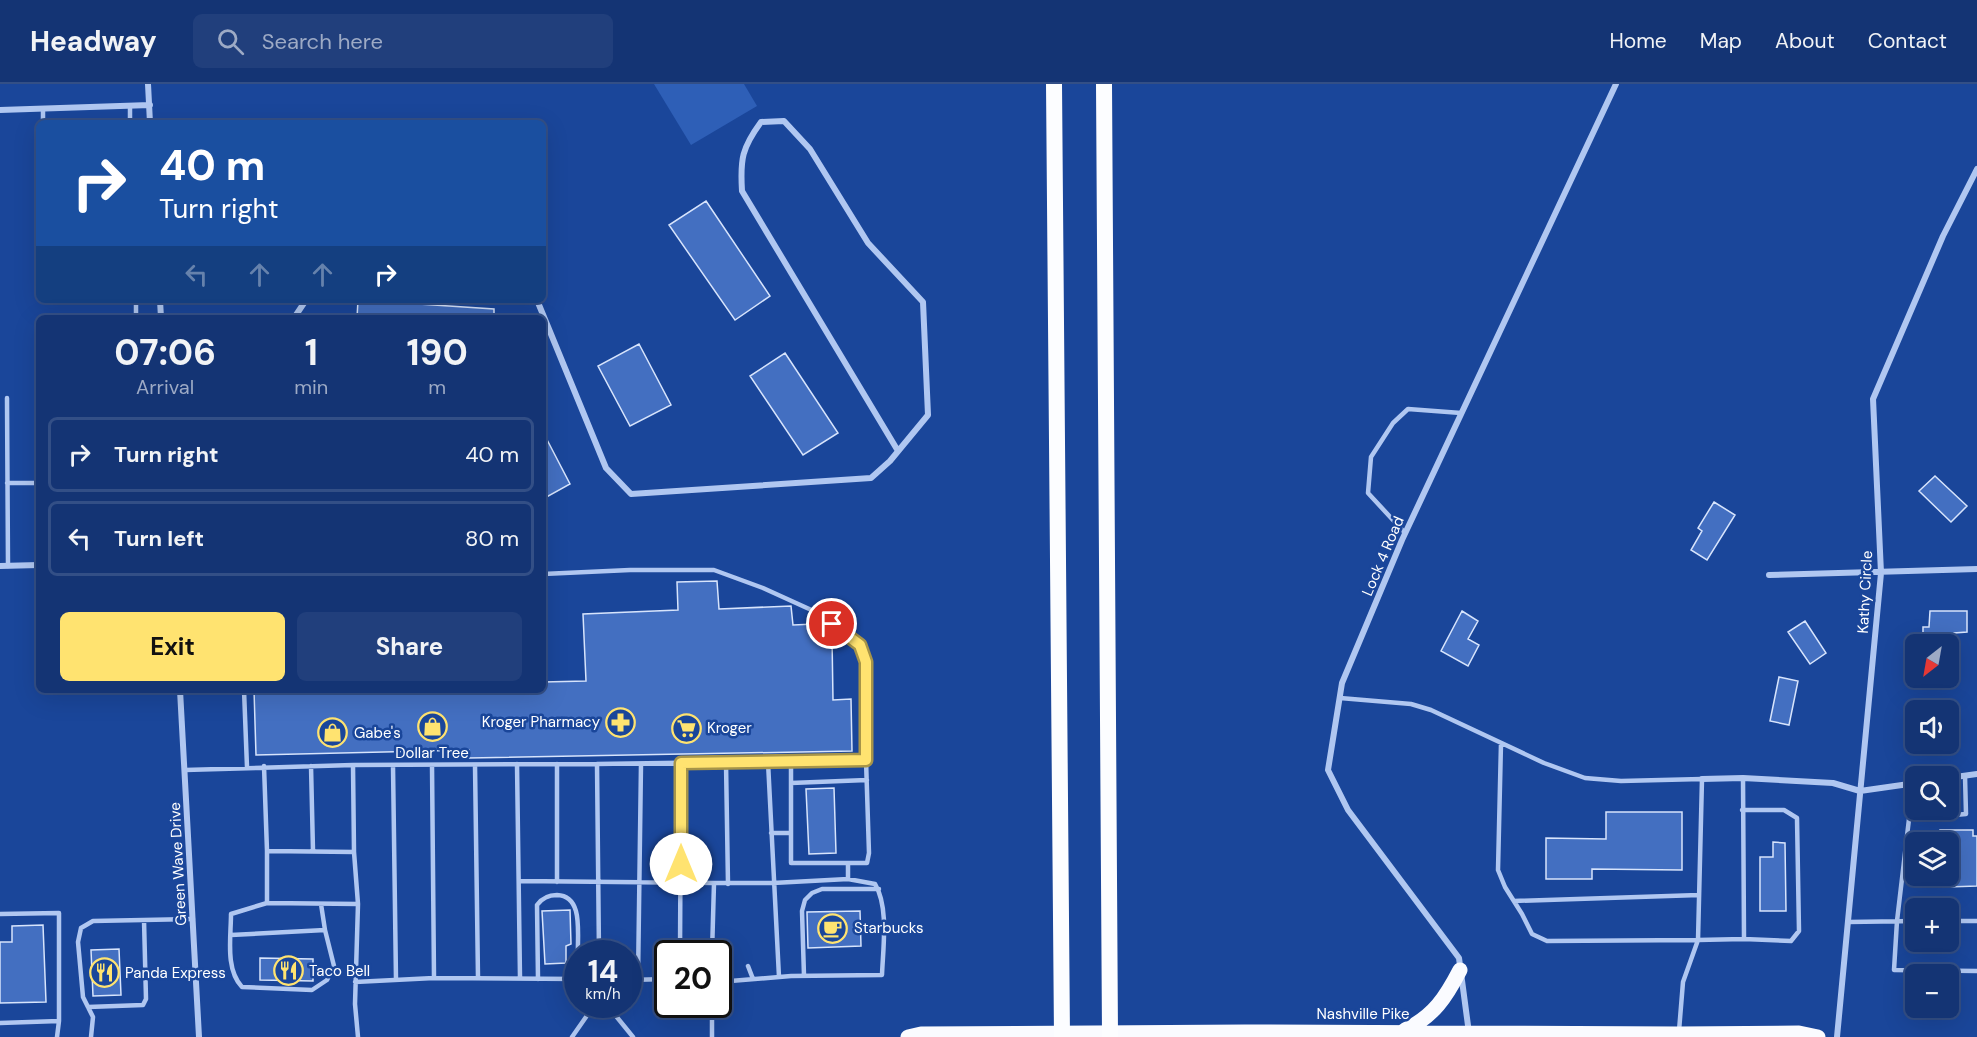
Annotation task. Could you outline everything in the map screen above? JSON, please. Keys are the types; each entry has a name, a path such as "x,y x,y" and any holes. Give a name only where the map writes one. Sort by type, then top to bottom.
{"highway":[{"path":"1054,84 1062,1037"},
{"path":"1104,84 1110,1037"}],"main road":[{"path":"1401,1033 1421,1023 1444,1000 1460,970"},
{"name":"Nashville Pike","path":"908,1037 921,1034 1401,1033 1469,1036 1799,1033 1818,1037"}],"street":[{"path":"148,84 150,120"},
{"name":"Lock 4 Road","path":"1469,1036 1459,958 1348,810 1328,770 1342,683 1405,533 1616,84"},
{"path":"0,110 150,105"},
{"path":"546,322 606,468 631,494 871,478 898,451 927,415 923,302 868,243 810,149 784,121 761,122 747,140 740,164 742,190 898,451"},
{"name":"Kathy Circle","path":"1837,1037 1881,573 1873,399 1943,236 1977,169"},
{"path":"0,566 36,565"},
{"path":"1769,575 1977,569"},
{"name":"Green Wave Drive","path":"180,693 199,1037"},
{"path":"1959,777 1977,774"},
{"path":"1702,779 1743,778 1833,783 1860,791 1905,785"}],"lane":[{"path":"129,106 130,120"},
{"path":"43,109 43,120"},
{"path":"7,398 8,566"},
{"path":"1405,533 1368,493 1371,457 1393,423 1408,409 1461,413"},
{"path":"7,483 36,483"},
{"path":"546,574 630,570 714,570 763,588 818,614 860,645 866,662 867,863 791,863 791,762"},
{"path":"244,693 247,767"},
{"path":"1340,698 1411,704 1431,710 1545,763 1585,778 1622,781 1702,779 1698,940 1683,982 1679,1034"},
{"path":"1501,743 1498,870 1532,934 1547,941 1744,939 1791,941 1799,931 1797,818 1784,810 1742,810"},
{"path":"184,770 264,766 866,760"},
{"path":"768,762 778,977"},
{"path":"680,940 681,763"},
{"path":"726,763 728,884"},
{"path":"517,764 520,978"},
{"path":"557,764 557,882"},
{"path":"597,764 599,940"},
{"path":"639,940 641,764"},
{"path":"353,765 354,852 358,904 356,982 358,1037"},
{"path":"432,765 434,978"},
{"path":"475,765 478,978"},
{"path":"264,766 267,903"},
{"path":"311,766 313,851"},
{"path":"393,766 396,980"},
{"path":"1959,815 1966,814 1965,776"},
{"path":"1743,778 1744,939"},
{"path":"791,783 867,780"},
{"path":"1909,820 1897,921 1894,970 1977,971"},
{"path":"771,833 791,833"},
{"path":"267,851 354,852"},
{"path":"848,863 848,879"},
{"path":"519,881 773,884 848,879 875,884 881,893 882,975 778,977 732,981"},
{"path":"712,940 714,884"},
{"path":"804,976 802,911 805,900 812,893 822,890 879,890"},
{"path":"538,979 537,905 541,900 549,896 569,897 574,904 577,940"},
{"path":"1514,901 1699,896"},
{"path":"321,904 334,966 327,980 312,990 242,987 237,981 231,962 231,914 267,903 358,904"},
{"path":"0,914 59,913 57,1037"},
{"path":"92,1037 93,1017 83,998 78,942 81,928 93,921 193,919"},
{"path":"88,1007 143,1005 146,999 144,920"},
{"path":"1848,922 1905,921"},
{"path":"1959,921 1977,921"},
{"path":"231,935 325,930"},
{"path":"748,966 753,979"},
{"path":"356,982 434,978 564,979"},
{"path":"572,1037 585,1018"},
{"path":"618,1018 633,1037"},
{"path":"712,1018 712,1037"},
{"path":"0,1023 58,1021"}],"shaded area":[{"path":"654,84 744,84 757,106 691,145"}],"building":[{"path":"706,201 770,296 735,320 669,225"},
{"path":"358,303 403,303 494,309 494,315 357,315"},
{"path":"639,344 671,405 630,426 598,366"},
{"path":"785,353 838,433 803,455 750,376"},
{"path":"546,438 570,484 546,497"},
{"path":"1935,476 1967,506 1951,522 1919,491"},
{"path":"1714,502 1735,515 1707,560 1691,550 1702,531 1698,528"},
{"path":"717,581 719,609 791,606 793,625 815,624 832,637 833,700 851,699 852,751 469,758 469,750 256,755 254,693 546,693 546,682 586,681 583,614 678,610 677,582"},
{"path":"1462,611 1478,621 1468,639 1479,645 1468,666 1441,651"},
{"path":"1930,611 1967,611 1967,632 1923,634 1923,627 1929,627"},
{"path":"1805,621 1826,653 1810,664 1788,632"},
{"path":"1779,677 1798,681 1789,725 1770,721"},
{"path":"834,788 836,853 809,854 806,789"},
{"path":"1606,812 1682,812 1682,870 1592,869 1592,879 1546,879 1546,838 1606,839"},
{"path":"1940,830 1973,830 1973,836 1977,836 1977,886 1948,887 1959,886 1959,832 1940,832"},
{"path":"1773,842 1785,843 1786,911 1760,911 1760,857 1773,857"},
{"path":"570,910 571,940 564,940 564,963 545,964 542,911"},
{"path":"860,911 861,946 808,948 807,912"},
{"path":"43,925 46,1002 0,1003 0,942 12,942 12,926"},
{"path":"119,949 121,995 93,996 91,950"},
{"path":"260,958 313,959 313,981 260,980"}],"place":[{"name":"Kroger Pharmacy","path":"621,722"},
{"name":"Dollar Tree","path":"432,726"},
{"name":"Kroger","path":"686,728"},
{"name":"Gabe's","path":"333,733"},
{"name":"Starbucks","path":"833,928"},
{"name":"Taco Bell","path":"288,971"},
{"name":"Panda Express","path":"104,973"}],"route":[{"path":"681,864 681,763 866,760 866,662 860,645 832,624"}]}
